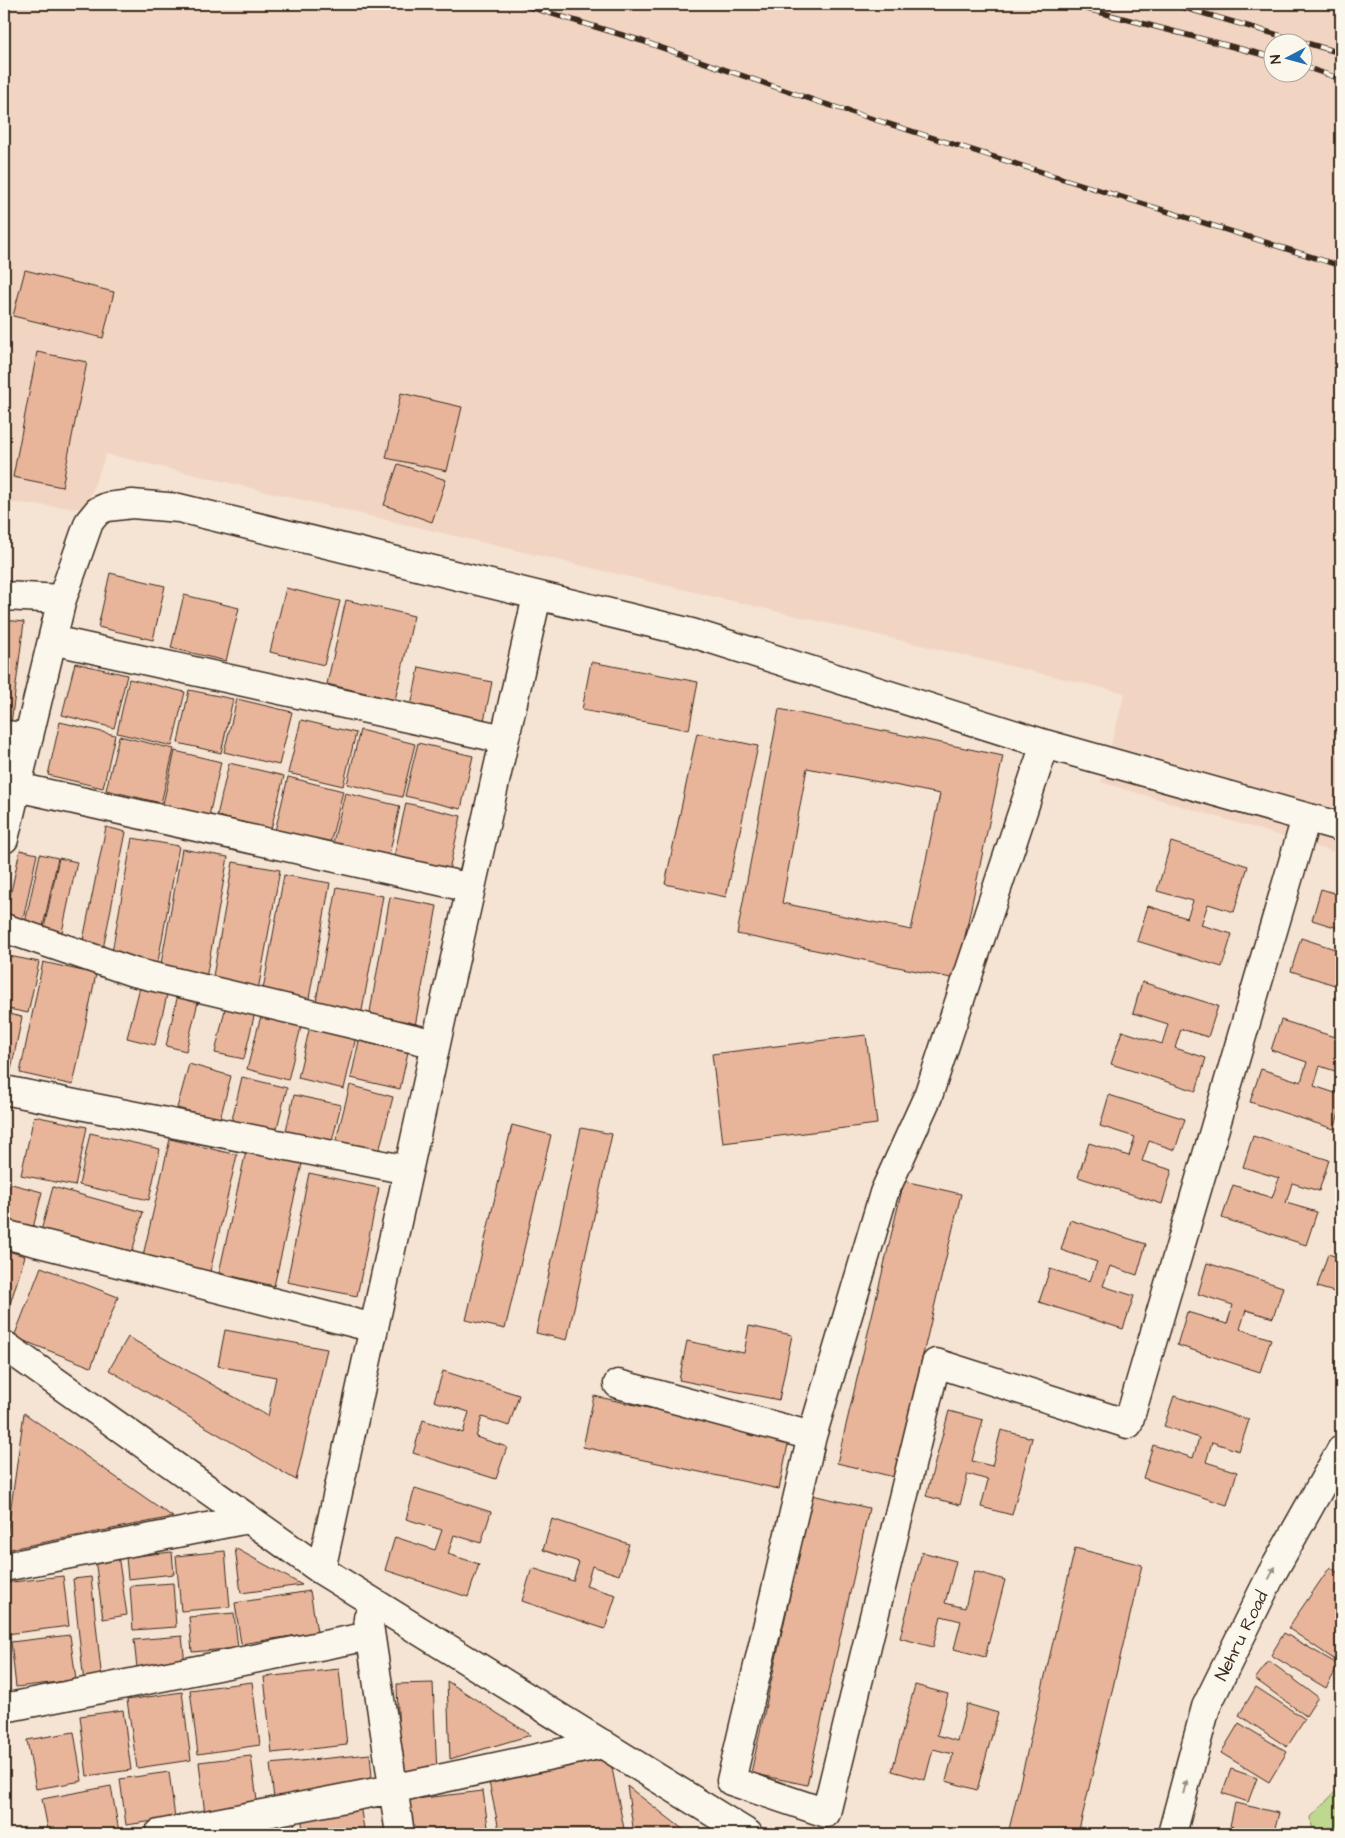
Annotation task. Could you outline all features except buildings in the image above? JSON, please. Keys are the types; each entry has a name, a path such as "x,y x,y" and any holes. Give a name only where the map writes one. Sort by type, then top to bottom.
{"street":[{"path":"4,839 17,786 16,736 52,640 62,599 89,522 98,511 107,507 132,504 179,508 692,633 1045,744 1341,827"},
{"path":"4,596 62,599"},
{"path":"321,1570 408,1170 537,596"},
{"path":"52,640 504,739"},
{"path":"1045,744 928,1096 884,1193 812,1436 731,1781 826,1813 936,1363 1126,1424 1306,818"},
{"path":"17,786 471,888"},
{"path":"4,928 133,972 436,1044"},
{"path":"4,1090 408,1170"},
{"path":"4,1234 374,1328"},
{"path":"4,1345 321,1570 748,1834"},
{"path":"618,1384 812,1436"},
{"name":"Nehru Road","path":"1172,1834 1206,1707 1271,1575 1341,1450"},
{"path":"4,1567 248,1518"},
{"path":"366,1598 392,1789 400,1834"},
{"path":"4,1708 370,1636"},
{"path":"158,1834 392,1789 603,1744"}],"shaded area":[{"path":"4,4 1341,4 1341,854 1101,782 1125,693 106,454 85,509 4,502"}],"green space":[{"path":"1341,1786 1341,1834 1313,1834 1311,1817"}],"railway":[{"path":"520,4 642,41 819,102 1341,266"},
{"path":"1068,4 1262,54"},
{"path":"1171,4 1341,53"},
{"path":"1312,69 1341,79"}]}
